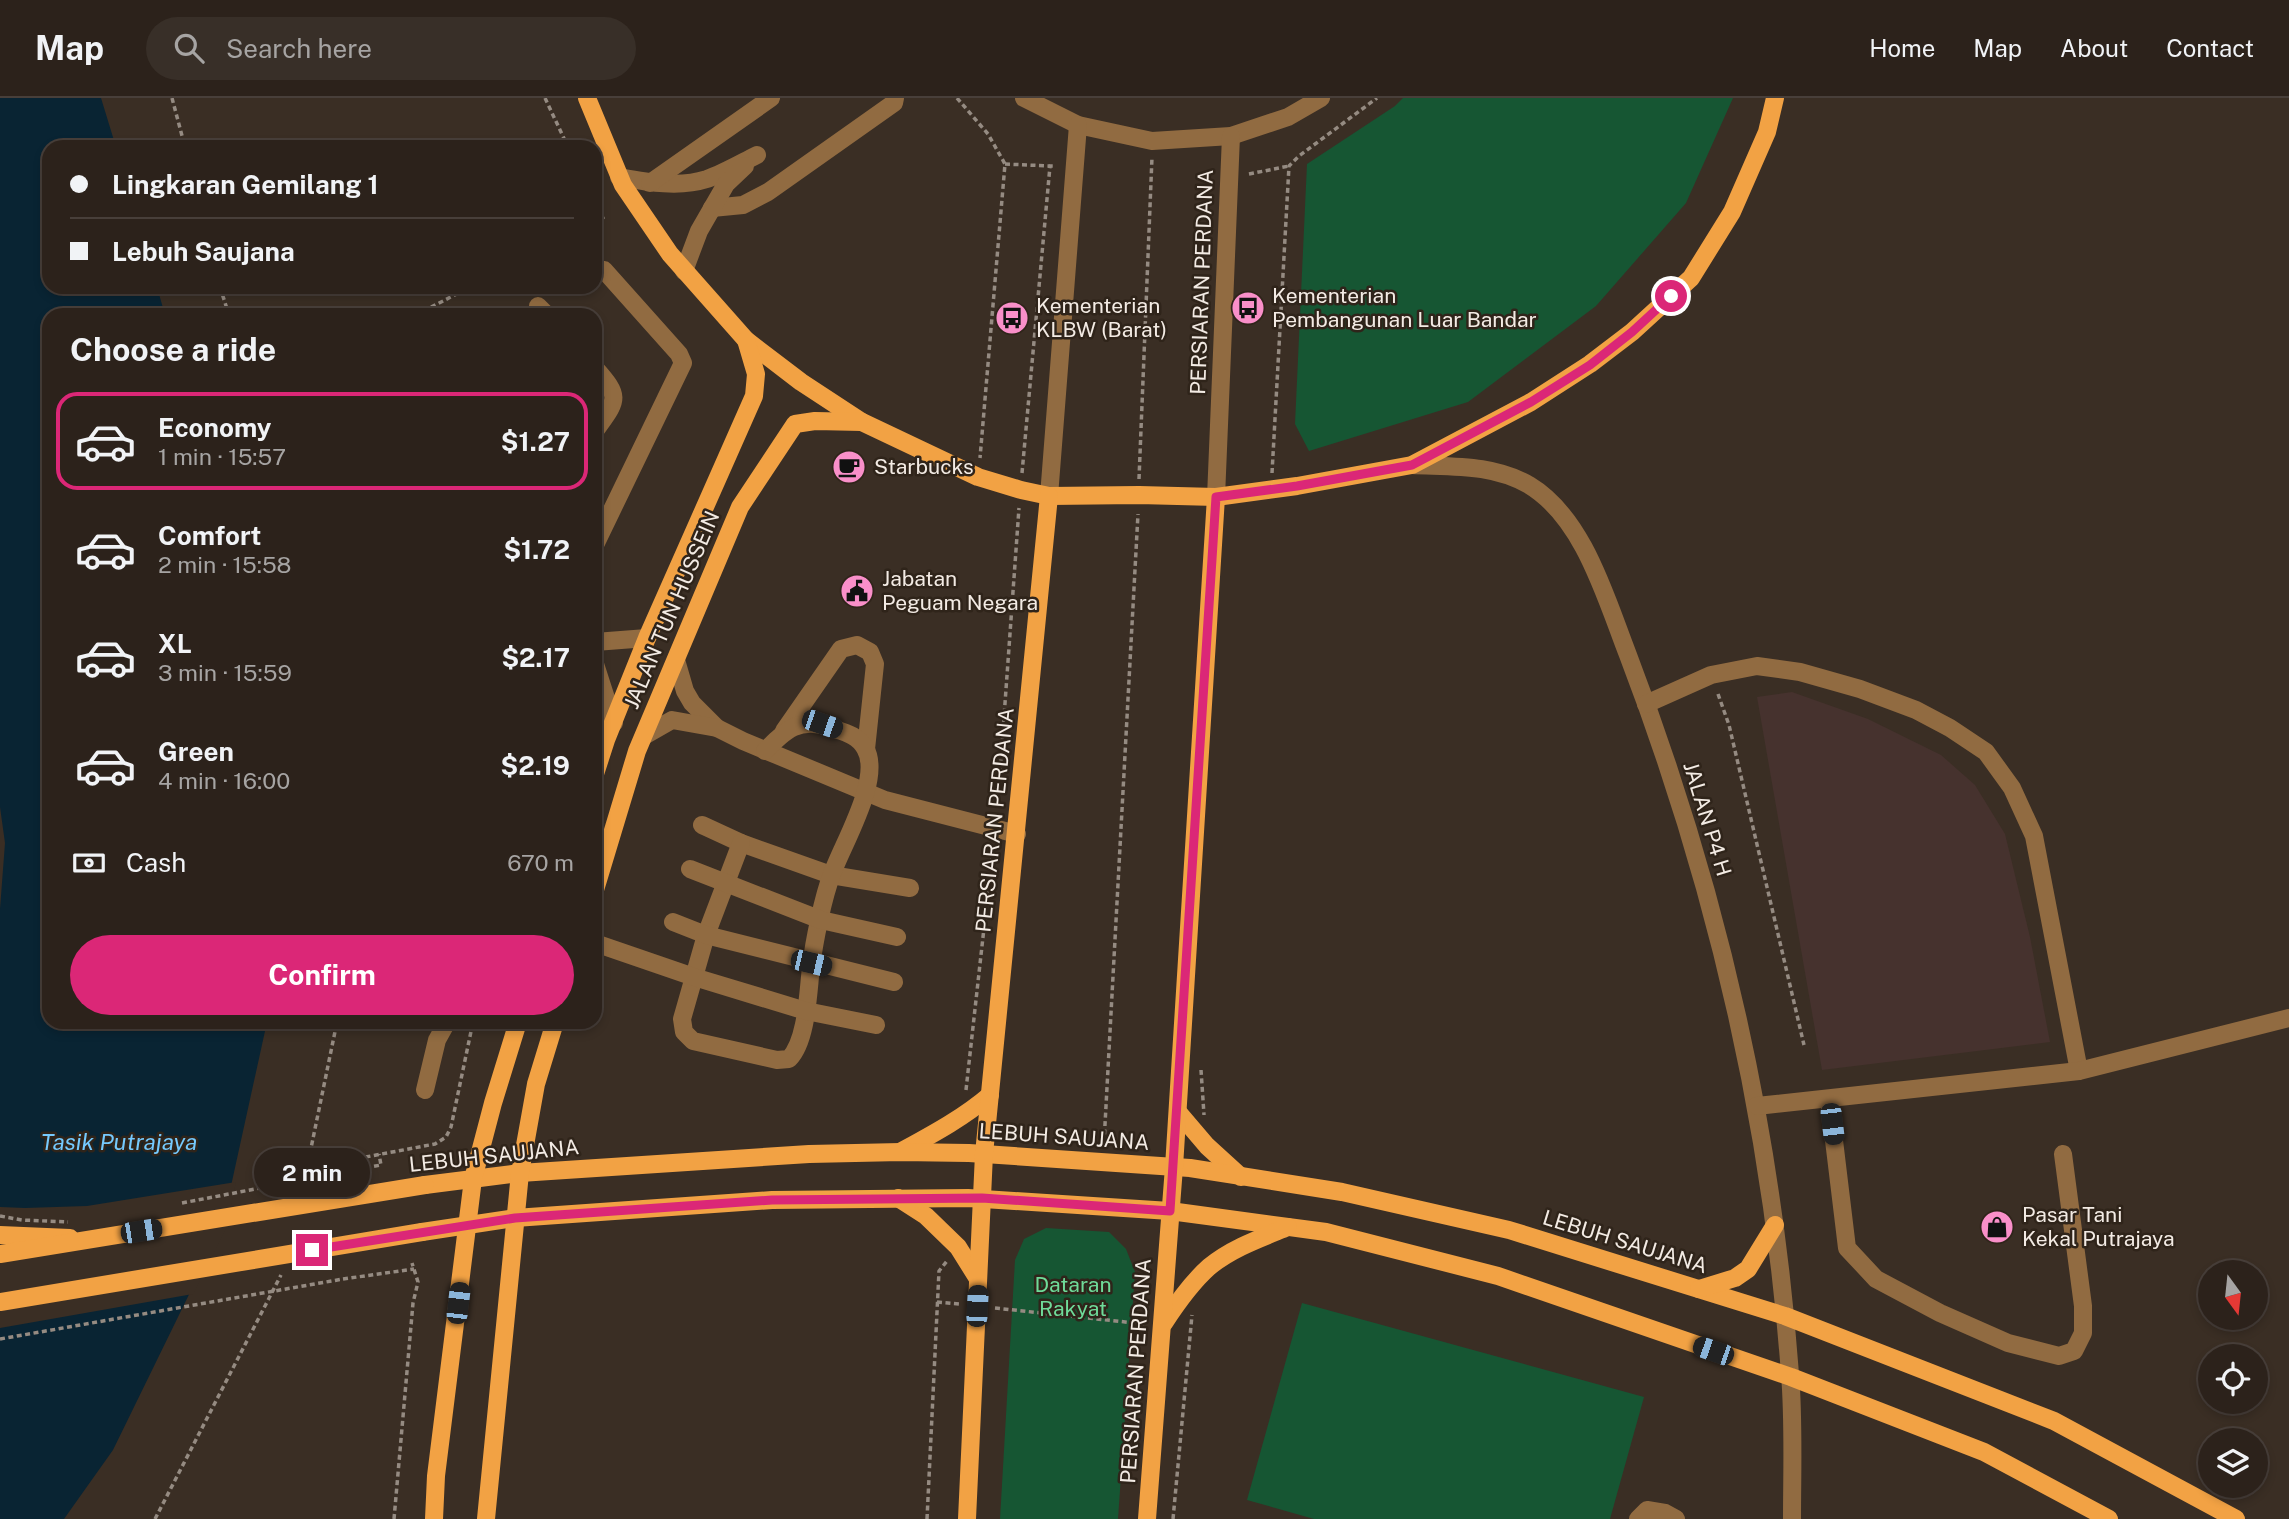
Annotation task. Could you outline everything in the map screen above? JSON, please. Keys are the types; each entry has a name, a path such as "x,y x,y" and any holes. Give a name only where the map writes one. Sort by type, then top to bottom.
{"main road":[{"path":"587,98 619,177 684,271 746,340 801,383 862,422 978,477 1049,496 1216,497 1412,465 1531,402 1590,365 1632,332 1691,278 1732,212 1767,132 1775,98"},
{"name":"JALAN TUN HUSSEIN","path":"602,755 647,638 754,396 756,374 746,340"},
{"name":"JALAN TUN HUSSEIN","path":"602,868 644,736 740,507 795,424 815,421 862,422"},
{"name":"PERSIARAN PERDANA","path":"967,1519 984,1154 1049,496"},
{"name":"PERSIARAN PERDANA","path":"1147,1519 1178,1112 1216,497"},
{"path":"434,1519 436,1476 473,1179 516,1029"},
{"path":"486,1519 520,1173 536,1084 553,1029"},
{"path":"901,1152 971,1111 990,1095"},
{"path":"1178,1112 1207,1146 1241,1177"},
{"name":"LEBUH SAUJANA","path":"0,1254 425,1185 520,1173 809,1154 901,1152 984,1154 1174,1167 1342,1192 1509,1230 1785,1316 2054,1421 2236,1519"},
{"path":"898,1198 926,1216 958,1247 978,1279"},
{"path":"0,1302 515,1218 772,1200 898,1198 982,1198 1170,1211 1326,1232 1498,1276 1791,1377 1984,1452 2109,1519"},
{"path":"1699,1289 1735,1278 1748,1269 1775,1225"},
{"path":"1163,1325 1184,1292 1210,1267 1241,1247 1288,1227"},
{"path":"0,1235 89,1239"}],"street":[{"path":"650,183 771,98"},
{"path":"712,208 743,205 768,192 894,103 895,98"},
{"path":"1024,98 1078,125 1152,141 1231,136 1288,117 1321,98"},
{"name":"PERSIARAN PERDANA","path":"1049,496 1078,125"},
{"name":"PERSIARAN PERDANA","path":"1216,497 1231,136"},
{"path":"619,177 650,183 706,179 757,155 726,184 699,231 684,271"},
{"path":"602,531 683,363 680,354 604,270"},
{"path":"602,375 611,385 614,396 612,408 602,422"},
{"name":"JALAN P4 H","path":"1412,465 1492,469 1530,486 1548,501 1574,529 1597,575 1646,704 1673,780 1715,923 1757,1106 1775,1225 1791,1377 1792,1519"},
{"path":"602,641 647,638"},
{"path":"741,843 706,935 682,1019 684,1032 693,1041 777,1060 789,1059 796,1053 806,1011 811,963 831,876 866,792 869,769 866,749 875,664 870,652 857,645 842,649 784,732 765,751"},
{"path":"676,660 689,697 717,728"},
{"path":"1646,704 1711,675 1757,666 1800,672 1848,685 1916,710 1986,752 2012,788 2034,836 2079,1071"},
{"path":"602,686 614,723"},
{"path":"644,736 672,720 717,728 765,751 885,800 1017,834"},
{"path":"784,732 805,723 822,724 855,736 866,749"},
{"path":"702,825 741,843 831,876 910,888"},
{"path":"690,869 821,920 897,937"},
{"path":"673,922 706,935 894,982"},
{"path":"602,945 806,1011 876,1025"},
{"path":"1757,1106 2079,1071 2289,1018"},
{"path":"425,1090 437,1040 443,1029"},
{"path":"1829,1099 1847,1248 1876,1279 1940,1313 2008,1343 2059,1356 2074,1351 2083,1333 2083,1306 2063,1154"},
{"path":"1638,1519 1647,1510 1665,1513 1676,1519"}],"path":[{"path":"172,98 183,140"},
{"path":"545,98 565,140"},
{"path":"957,98 988,134 1005,164 978,477"},
{"path":"1249,174 1289,166 1377,98"},
{"path":"1103,1164 1139,495 1152,141"},
{"path":"1005,164 1050,166"},
{"path":"1270,490 1289,214 1289,166"},
{"path":"430,308 456,294"},
{"path":"1711,675 1729,725 1804,1045"},
{"path":"307,1168 435,1144 446,1138 451,1127 472,1029"},
{"path":"171,1205 381,1165 379,1154"},
{"path":"0,1216 22,1220 75,1222"},
{"path":"394,1519 413,1303 418,1282 412,1263"},
{"path":"0,1339 414,1269"},
{"path":"937,1302 1163,1325 1192,1323"}],"shaded area":[{"path":"1792,692 1868,719 1941,755 1975,785 2005,834 2030,937 2050,1042 1822,1070 1757,697"}],"green space":[{"path":"1403,98 1733,98 1686,203 1596,306 1468,402 1309,451 1295,424 1307,164"},
{"name":"Dataran Rakyat","path":"1046,1228 1109,1232 1126,1249 1135,1272 1118,1519 1000,1519 1015,1260 1024,1239"},
{"path":"1302,1303 1644,1397 1610,1519 1314,1519 1247,1500"}],"water":[{"name":"Tasik Putrajaya","path":"0,98 101,98 114,140 42,140 42,294 159,294 163,308 42,308 42,1029 265,1029 222,1227 113,1450 64,1519 0,1519 0,909 5,843 0,807"}],"pier":[{"path":"236,1182 226,1229 193,1294 0,1328 0,1207 87,1206"}],"place":[{"name":"Kementerian Pembangunan Luar Bandar","path":"1248,308"},
{"name":"Kementerian KLBW (Barat)","path":"1012,318"},
{"name":"Starbucks","path":"849,467"},
{"name":"Jabatan Peguam Negara","path":"857,591"},
{"name":"Pasar Tani Kekal Putrajaya","path":"1997,1227"}],"route":[{"path":"312,1250 515,1218 772,1200 982,1198 1170,1211 1216,497 1297,486 1412,465 1531,402 1590,365 1632,332 1671,296"}]}
